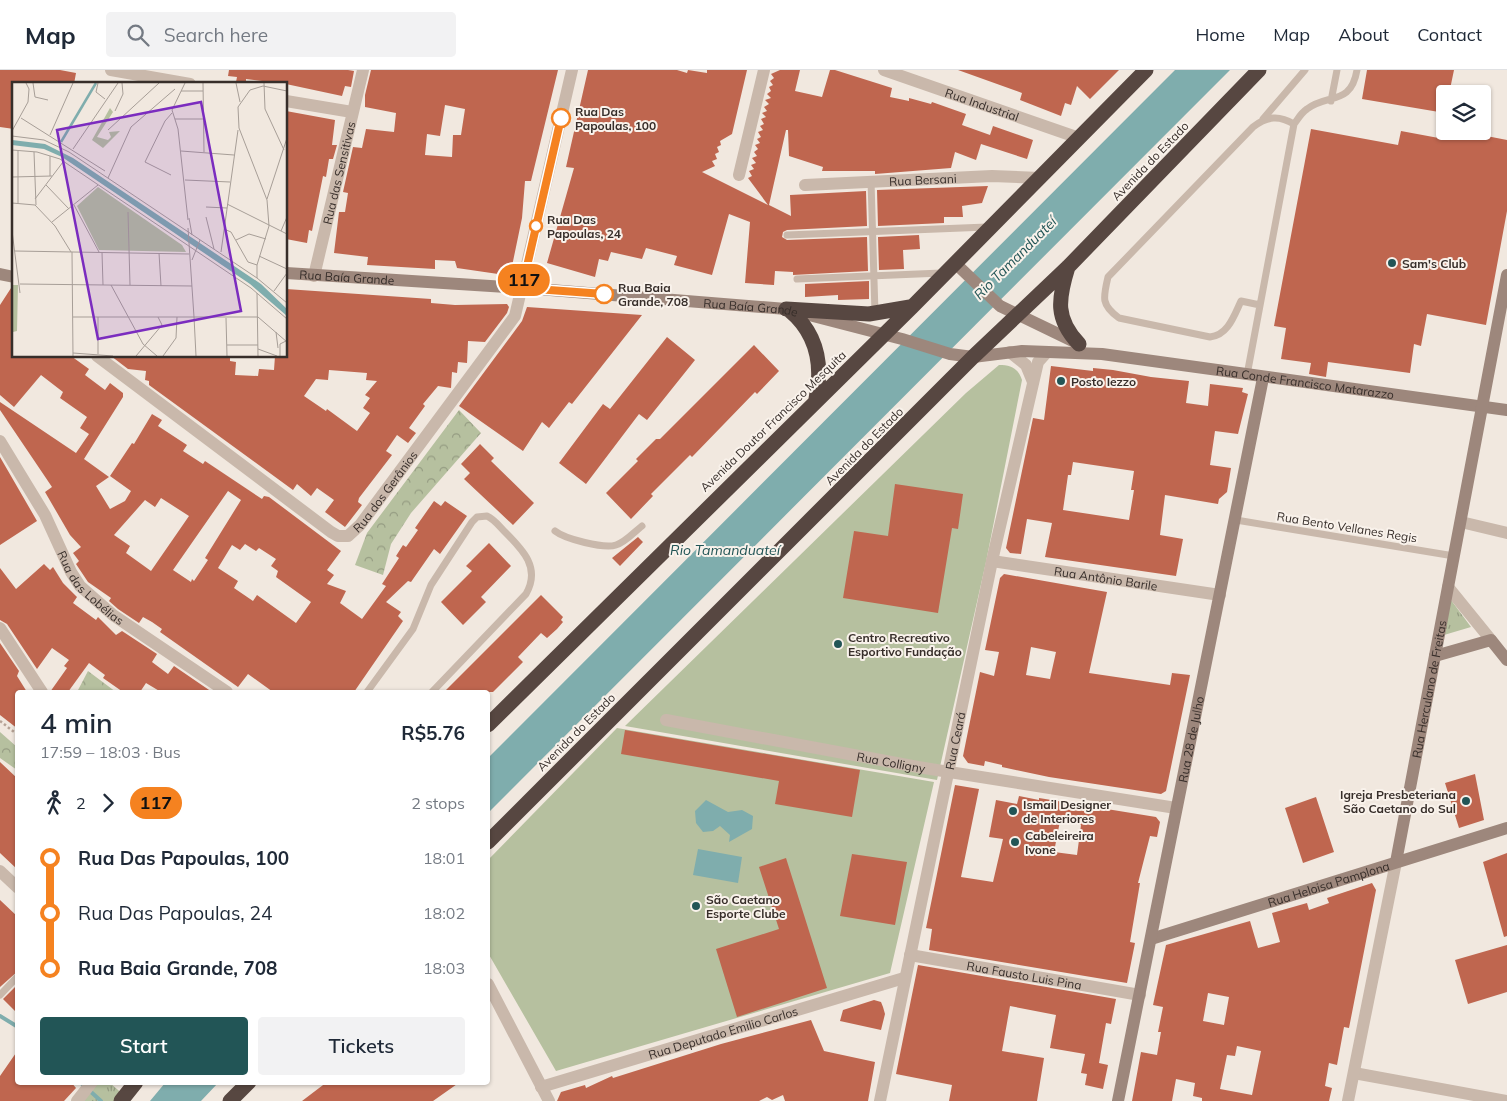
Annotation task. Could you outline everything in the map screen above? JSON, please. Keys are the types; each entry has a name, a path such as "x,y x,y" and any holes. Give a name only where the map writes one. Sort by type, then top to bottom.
{"highway":[{"name":"Avenida Doutor Francisco Mesquita","path":"490,723 816,399 912,307 1146,70"},
{"name":"Avenida do Estado","path":"490,840 973,357 1068,267 1259,70"},
{"path":"1068,267 1062,290 1060,312 1066,331 1079,344"},
{"path":"788,310 876,313 912,307"},
{"path":"788,310 808,329 816,352 818,379 816,399"},
{"path":"121,1101 134,1085"},
{"path":"230,1101 246,1085"}],"street":[{"name":"Rua das Sensitivas","path":"314,276 363,70"},
{"name":"Rua dos Gerânios","path":"100,358 331,532 344,537 352,533 360,525 515,316 572,70"},
{"path":"739,176 764,70"},
{"name":"Rua Industrial","path":"884,70 913,74 1079,138"},
{"path":"117,75 174,82"},
{"path":"288,101 352,112"},
{"name":"Rua Bersani","path":"805,185 992,176 1040,178"},
{"name":"Rua Conde Francisco Matarazzo","path":"950,268 968,275 1000,306 1102,354"},
{"name":"Rua Baía Grande","path":"288,273 522,288 788,310 883,334"},
{"name":"Rua Herculano de Freitas","path":"1348,1101 1396,862 1507,275"},
{"name":"Rua Conde Francisco Matarazzo","path":"883,334 950,354 973,357 1010,352 1102,354 1263,378 1507,410"},
{"path":"1010,352 1022,359 1033,382"},
{"name":"Rua Ceará","path":"880,1101 992,560 1039,358 1047,352"},
{"name":"Rua 28 de Julho","path":"1118,1101 1263,378"},
{"name":"Rua das Lobélias","path":"0,441 45,515 71,572 80,586 113,615 225,690"},
{"path":"1461,522 1507,533"},
{"name":"Rua Antônio Barile","path":"992,560 1220,595"},
{"path":"1448,587 1507,660"},
{"path":"0,628 41,690"},
{"path":"1435,656 1491,640"},
{"name":"Rua Colligny","path":"666,720 948,772 1176,808"},
{"name":"Rua Heloisa Pamplona","path":"1152,938 1507,828"},
{"path":"0,871 15,885"},
{"name":"Rua Fausto Luis Pina","path":"910,955 1140,995"},
{"name":"Rua Deputado Emilio Carlos","path":"541,1087 904,978"},
{"path":"490,988 548,1101"},
{"path":"1354,1073 1507,1101"},
{"path":"77,1101 90,1085"}],"lane":[{"path":"1260,305 1241,301 1227,327 1216,336 1210,337 1119,318 1108,310 1104,302 1104,293 1108,277 1262,120 1305,70"},
{"path":"1331,101 1337,70"},
{"path":"1246,375 1294,124 1307,108 1342,97 1350,89 1357,70"},
{"path":"1262,120 1279,118 1294,124"},
{"path":"871,181 876,313"},
{"path":"787,235 990,227"},
{"path":"797,279 874,276 950,268"},
{"path":"368,690 413,629 431,585 472,522 477,517 487,516 522,549 529,560 532,569 530,586 526,594 438,690"},
{"name":"Rua Bento Vellanes Regis","path":"1236,520 1454,556"},
{"path":"555,531 564,536 608,546 622,543 642,526"},
{"path":"0,994 15,979"}],"path":[{"path":"0,720 15,732"}],"green space":[{"name":"Centro Recreativo Esportivo Fundação","path":"999,365 1014,368 1022,380 986,562 937,780 625,726 966,393"},
{"path":"459,410 481,433 411,513 391,544 383,575 355,565 367,533"},
{"path":"1451,600 1471,627 1444,635"},
{"path":"88,671 113,690 78,690"},
{"name":"São Caetano Esporte Clube","path":"617,728 934,782 890,973 556,1071 490,956 490,858"},
{"path":"0,732 15,745 15,769 0,758"},
{"path":"90,1085 112,1085 125,1096 121,1101 77,1101"}],"water":[{"name":"Rio Tamanduateí","path":"1175,70 1230,70 490,811 490,756"},
{"path":"706,800 728,812 742,810 753,816 752,829 729,842 730,835 720,826 713,831 703,832 696,823 695,811"},
{"path":"698,849 742,857 738,883 693,875"},
{"path":"163,1085 216,1085 201,1101 150,1101"}],"building":[{"path":"0,70 60,70 76,73 74,82 12,82 12,129 0,127"},
{"path":"229,70 354,71 351,87 345,86 342,96 288,84 288,82 246,79 246,82 236,82 237,77 228,76"},
{"path":"371,70 558,70 531,181 525,181 522,218 511,271 505,275 457,268 455,261 435,260 435,269 367,265 368,257 334,253 339,212 345,212 348,193 343,192 353,147 362,148 366,129 394,132 396,113 365,107 365,95","holes":["445,105 465,109 461,135 453,135 452,157 425,155 427,134 440,136"]},
{"path":"588,70 677,70 687,73 688,70 707,73 707,70 747,70 732,134 720,141 721,145 717,147 719,152 715,154 717,159 712,161 715,166 702,172 768,205 748,178 752,176 749,171 754,169 751,165 756,163 752,158 757,156 754,152 758,149 755,145 760,143 757,139 761,137 758,132 763,130 760,126 764,124 761,119 766,117 762,113 767,111 764,107 769,104 765,100 771,98 767,94 771,91 769,87 773,85 770,81 774,78 771,74 780,70 800,70 795,91 822,97 830,70 835,70 892,88 890,97 909,101 909,98 931,104 932,102 966,114 962,125 990,135 993,126 1033,140 1027,159 981,144 976,160 955,152 951,168 875,174 875,171 822,171 823,167 789,156 788,130 786,130 769,205 791,216 790,195 866,191 867,226 787,230 783,232 782,237 787,240 867,237 868,271 793,275 793,272 775,271 774,285 745,283 750,222 729,214 712,275 674,265 677,256 646,248 642,259 611,252 608,261 599,259 595,277 547,263 574,168 566,167"},
{"path":"958,70 1119,70 1090,99 1077,86 1071,105 1065,103 1061,116 1020,100 1022,93"},
{"path":"1367,70 1454,70 1451,85 1436,85 1436,111 1362,99"},
{"path":"288,111 335,120 332,145 337,145 333,159 329,159 326,177 323,176 312,231 309,230 307,243 288,239"},
{"name":"Sam's Club","path":"1311,129 1398,145 1401,131 1436,138 1436,140 1491,140 1491,137 1507,140 1507,211 1486,325 1427,314 1421,346 1414,344 1410,373 1328,362 1326,377 1309,374 1311,363 1281,359 1286,328 1274,326"},
{"path":"988,186 982,203 962,206 963,217 944,217 944,223 878,226 877,190"},
{"path":"919,235 920,249 903,250 904,269 879,270 878,237"},
{"path":"869,281 869,299 838,300 838,295 805,297 805,284"},
{"path":"12,287 12,358 74,358 89,369 85,375 105,390 110,383 123,393 123,397 84,459 109,477 96,486 110,509 125,501 131,491 110,476 132,443 134,444 152,414 162,420 158,426 187,445 183,451 203,464 205,461 262,499 264,496 269,497 341,551 327,570 334,575 327,584 346,591 340,603 362,619 386,586 382,584 399,558 396,556 403,545 406,547 418,530 415,528 434,501 441,506 445,501 467,516 440,554 434,549 411,582 408,581 386,602 401,612 398,616 403,621 355,690 270,690 248,674 238,687 160,632 162,629 152,622 143,617 139,623 118,609 109,601 111,598 88,582 76,564 79,561 73,553 81,547 70,535 45,492 52,487 0,410 0,402 76,453 89,434 80,428 87,417 60,398 63,392 41,375 14,407 0,395 0,305","holes":["228,491 241,500 205,558 208,560 194,581 192,579 191,582 173,570","161,498 189,516 151,571 126,553 130,546 114,535 145,500 155,507","245,544 256,551 259,548 276,559 271,566 278,571 276,577 311,602 296,623 257,595 253,601 234,588 238,581 218,568 232,545 240,550"]},
{"path":"288,289 431,299 431,303 455,305 507,304 509,307 507,313 485,342 468,341 467,363 458,362 457,373 452,372 451,388 438,386 423,404 425,406 409,428 416,433 408,443 397,435 386,451 392,455 359,498 358,502 362,505 345,527 325,512 334,500 317,488 311,496 297,484 293,490 149,385 149,381 145,380 146,371 128,369 114,358 230,358 230,361 236,362 235,375 258,376 259,369 274,370 275,358 288,358","holes":["329,370 367,373 366,380 377,381 365,395 370,398 363,408 370,413 357,431 327,409 326,411 304,396 316,379 328,380"]},
{"path":"527,307 642,315 572,404 569,402 549,428 542,422 523,451 459,406 522,321"},
{"path":"667,337 695,360 647,420 639,414 586,484 559,463 603,404 610,409"},
{"path":"754,345 779,371 757,394 755,392 692,457 690,455 651,494 653,496 631,519 606,493 638,461 636,459 656,439 660,439"},
{"path":"1051,366 1093,371 1093,368 1113,370 1189,381 1186,403 1208,406 1210,384 1243,388 1242,392 1248,394 1238,434 1215,431 1210,465 1231,468 1227,492 1219,499 1218,504 1165,495 1160,535 1183,539 1176,576 1045,557 1052,523 1027,519 1021,554 1010,553 1006,548 1033,418 1044,420","holes":["1073,462 1134,471 1131,490 1134,490 1129,520 1063,510 1068,475 1071,475"]},
{"path":"480,444 494,458 491,461 534,503 513,525 464,479 470,473 461,464"},
{"path":"0,457 37,521 0,545"},
{"path":"895,484 963,494 958,529 952,528 938,613 843,598 854,531 888,536"},
{"path":"638,537 643,542 620,566 612,558"},
{"path":"489,543 511,566 481,597 486,602 463,625 441,602 472,571 466,566"},
{"path":"44,564 50,570 53,567 63,583 77,597 73,603 96,620 98,617 116,635 122,631 157,654 152,662 168,674 174,666 209,690 158,690 146,683 141,690 120,690 103,678 105,675 89,663 69,690 51,690 67,668 64,666 69,660 52,648 37,669 7,624 0,620 0,568 16,589"},
{"path":"1004,574 1107,592 1089,673 1170,685 1172,673 1190,675 1166,791 1161,794 1049,777 1002,767 1002,765 985,761 984,766 968,763 963,756 980,672 994,676 999,652 985,650 1000,578","holes":["1031,647 1056,652 1050,679 1026,675"]},
{"path":"541,595 563,617 561,620 563,622 547,638 541,633 518,657 523,662 493,692 490,692 490,690 446,690"},
{"path":"0,643 19,671 17,676 26,690 15,690 15,727 0,715"},
{"path":"625,730 860,770 852,817 775,804 779,781 621,754"},
{"path":"0,762 15,776 15,867 0,853"},
{"name":"Igreja Presbeteriana São Caetano do Sul","path":"1475,774 1484,820 1459,828 1445,783"},
{"path":"955,785 979,789 961,877 993,882 1003,839 989,837 996,800 1017,804 1019,796 1039,800 1039,798 1156,817 1160,822 1157,837 1150,836 1138,883 1140,883 1130,942 1135,943 1127,983 929,950 932,929 926,928","holes":["1060,821 1081,825 1077,855 1054,852"]},
{"path":"1316,797 1334,852 1303,863 1285,808"},
{"path":"1507,853 1507,936 1504,937 1483,862"},
{"path":"852,854 907,862 895,925 840,916"},
{"path":"786,858 827,988 737,1017 716,949 779,929 759,867"},
{"path":"1372,883 1376,890 1349,1028 1344,1027 1337,1065 1329,1063 1325,1086 1332,1088 1329,1101 1202,1101 1202,1098 1193,1096 1195,1083 1176,1079 1172,1101 1132,1101 1141,1052 1157,1055 1161,1032 1158,1032 1163,1007 1153,1005 1166,945 1250,921 1258,948 1280,942 1272,913 1307,903 1309,910 1329,903 1327,898","holes":["1208,993 1229,997 1224,1025 1203,1021","1237,1046 1261,1051 1252,1095 1220,1089 1227,1055 1235,1056"]},
{"path":"0,900 15,914 15,974 0,987"},
{"path":"1507,945 1507,992 1468,1004 1455,960"},
{"path":"918,965 1116,999 1111,1024 1106,1023 1099,1063 1108,1065 1103,1089 1085,1085 1087,1074 1081,1073 1085,1054 1050,1048 1056,1015 1010,1006 1002,1051 1044,1058 1037,1101 949,1101 952,1085 896,1074"},
{"path":"15,987 15,1011 3,999"},
{"path":"874,1000 881,1002 885,1014 881,1030 840,1021 843,1010"},
{"path":"811,1020 824,1051 875,1062 868,1101 785,1101 783,1095 772,1100 767,1097 759,1101 557,1101 561,1092 585,1085 586,1088 612,1076 613,1078 721,1044"},
{"path":"15,1054 15,1085 74,1085 76,1088 64,1101 0,1101 0,1076"},
{"path":"323,1085 456,1085 433,1101 302,1101"}],"waterway":[{"path":"0,1016 15,1025"},
{"path":"83,1085 101,1101"}],"bus line":[{"name":"117","path":"561,118 522,288 604,294"}],"place":[{"name":"Rua Das Papoulas, 100","path":"561,118"},
{"name":"Rua Das Papoulas, 24","path":"536,226"},
{"name":"Sam's Club","path":"1392,263"},
{"name":"Rua Baia Grande, 708","path":"604,294"},
{"name":"Posto Iezzo","path":"1061,381"},
{"name":"Centro Recreativo Esportivo Fundação","path":"838,644"},
{"name":"Igreja Presbeteriana São Caetano do Sul","path":"1466,801"},
{"name":"Ismail Designer de Interiores","path":"1013,811"},
{"name":"Cabeleireira Ivone","path":"1015,842"},
{"name":"São Caetano Esporte Clube","path":"696,906"}]}
